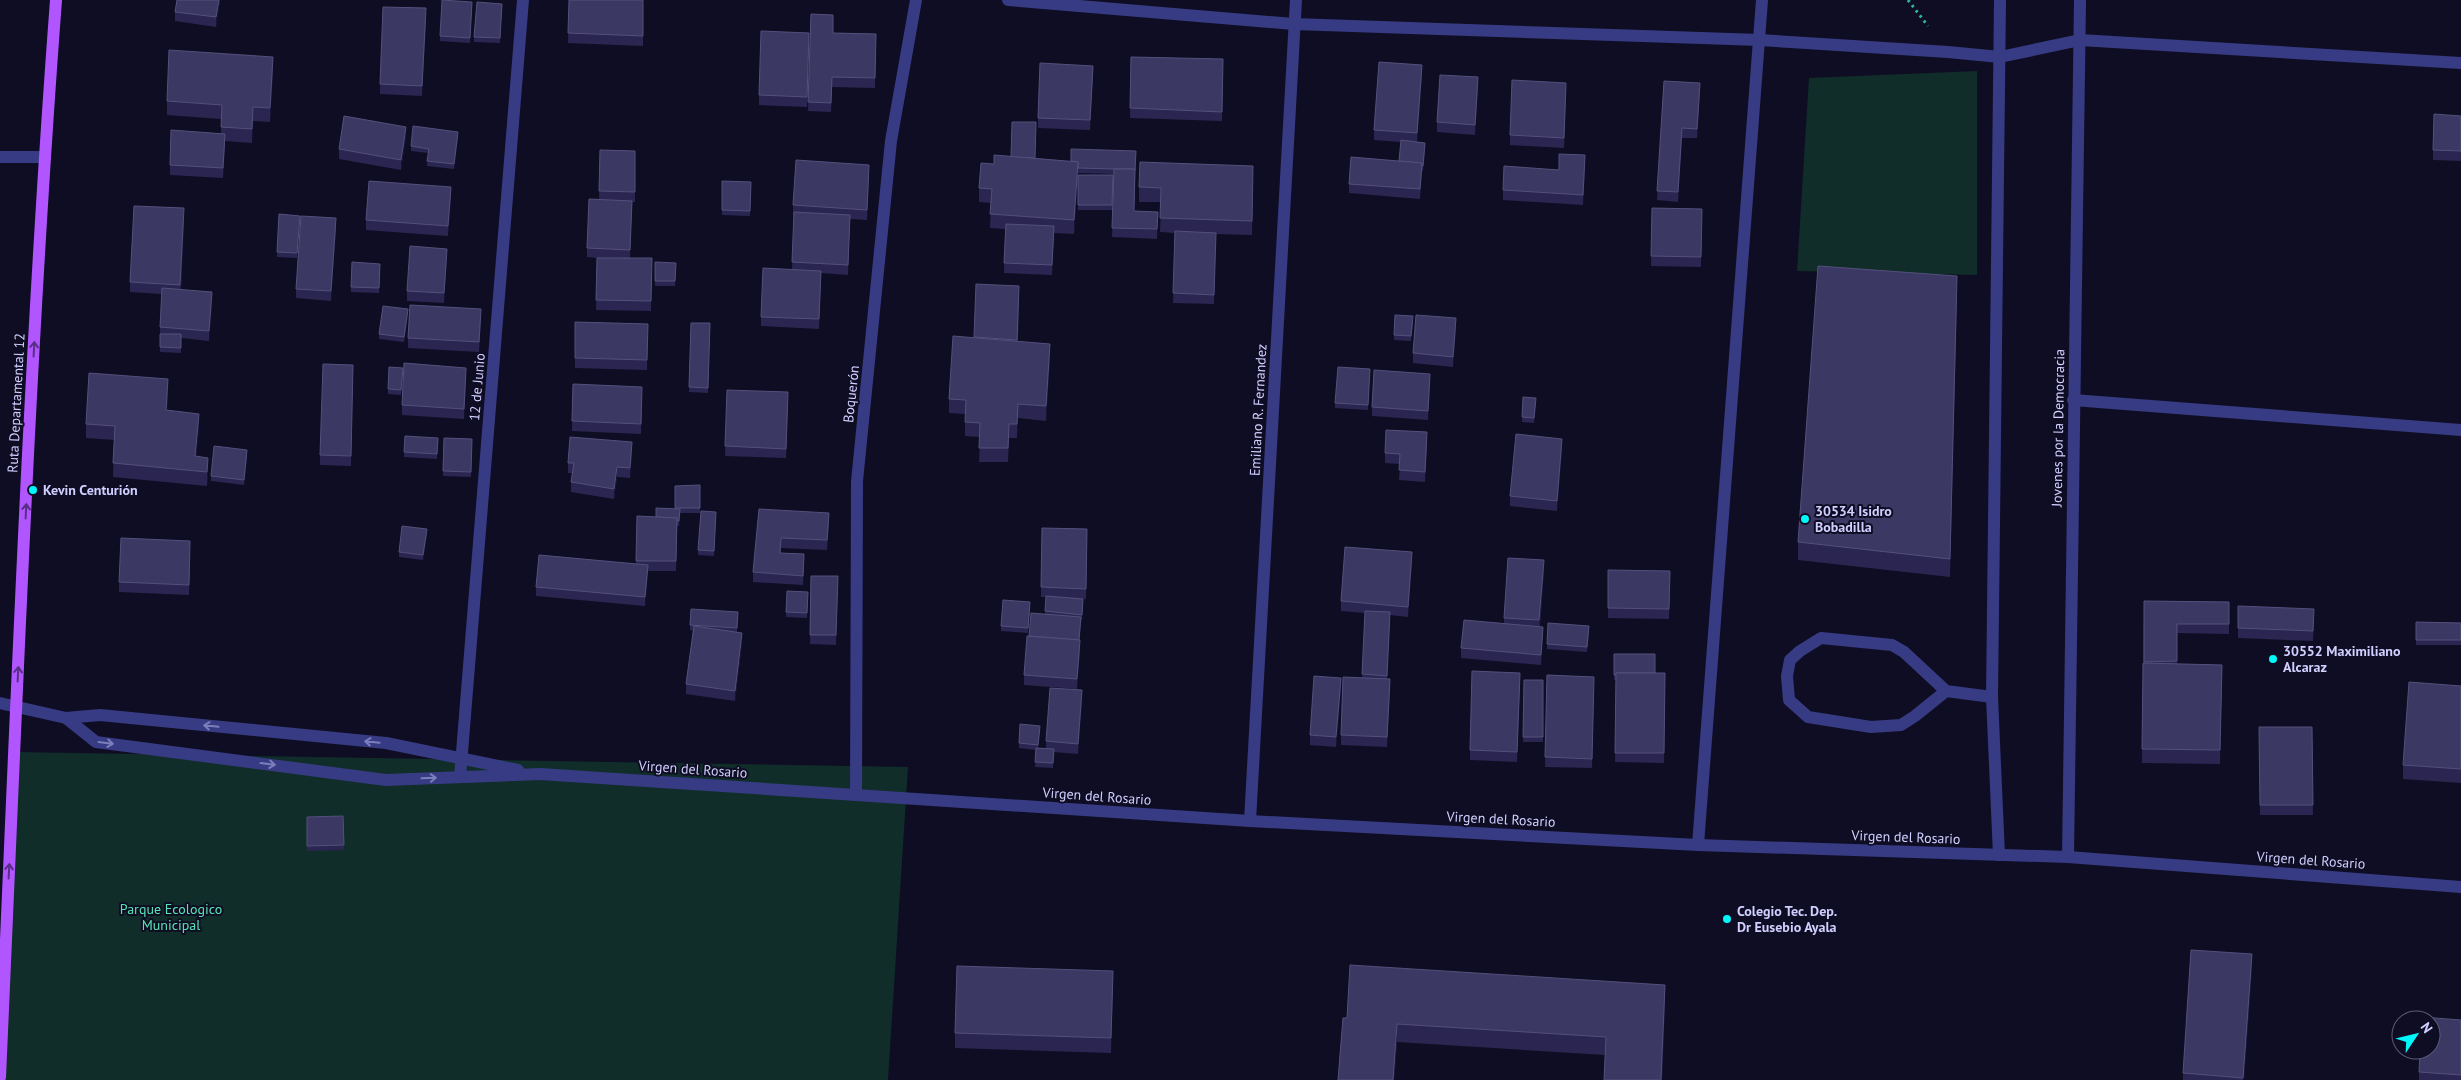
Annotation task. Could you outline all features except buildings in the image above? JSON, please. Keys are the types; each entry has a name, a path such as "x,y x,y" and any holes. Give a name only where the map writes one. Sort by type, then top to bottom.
{"main road":[{"name":"Ruta Departamental 12","path":"0,1077 16,706 44,157 56,0"}],"street":[{"name":"12 de Junio","path":"460,777 463,759 523,0"},
{"name":"Boquerón","path":"856,795 857,481 891,141 916,0"},
{"path":"1008,0 1294,24 1760,40 2000,57 2080,40 2461,63"},
{"name":"Emiliano R. Fernandez","path":"1250,821 1296,0"},
{"path":"1698,845 1762,0"},
{"path":"1999,855 1992,697 2000,0"},
{"name":"Jovenes por la Democracia","path":"2068,856 2080,0"},
{"path":"0,157 44,157"},
{"path":"2073,400 2461,430"},
{"path":"1946,691 1915,716 1901,724 1871,726 1808,717 1789,700 1787,676 1790,660 1800,651 1821,638 1892,645 1904,652 1946,691 1992,697"},
{"path":"0,703 66,718 100,715 386,743 540,774"},
{"path":"66,718 96,742 386,780 540,774"},
{"name":"Virgen del Rosario","path":"540,774 1250,821 1698,845 2068,856 2461,887"}],"green space":[{"path":"1977,71 1977,275 1797,271 1809,78"},
{"name":"Parque Ecologico Municipal","path":"15,752 908,767 888,1080 0,1080"}],"place":[{"name":"Kevin Centurión","path":"33,490"},
{"name":"30534 Isidro Bobadilla","path":"1805,519"},
{"name":"30552 Maximiliano Alcaraz","path":"2273,659"},
{"name":"Colegio Tec. Dep. Dr Eusebio Ayala","path":"1727,919"}]}
